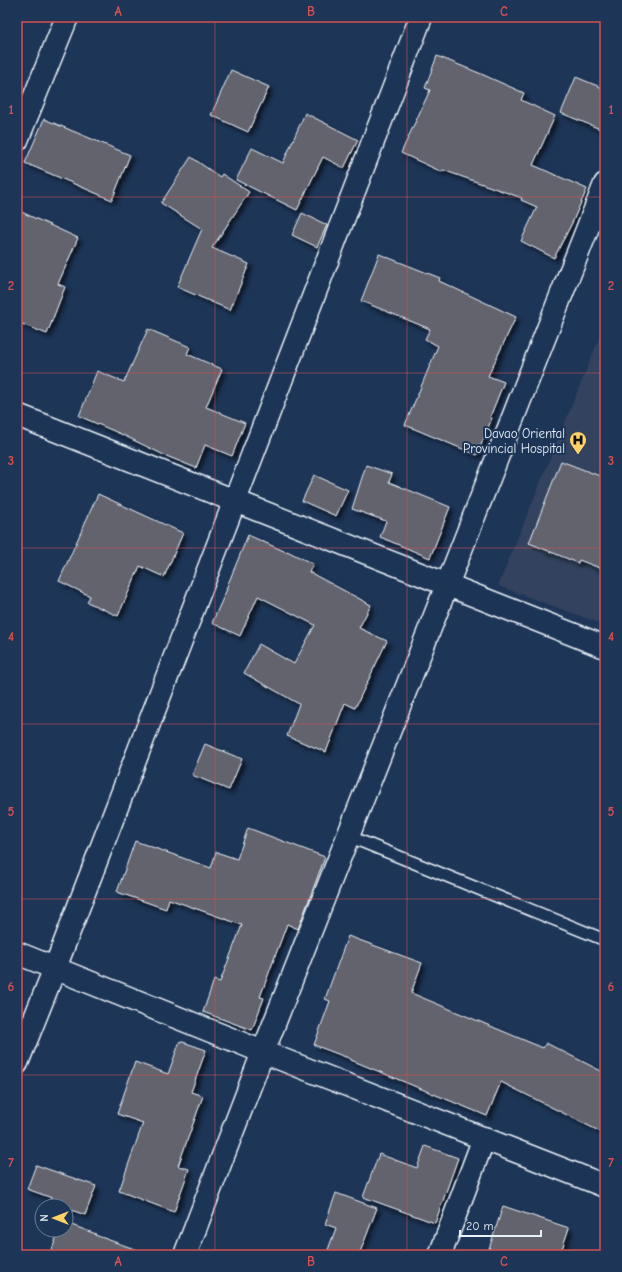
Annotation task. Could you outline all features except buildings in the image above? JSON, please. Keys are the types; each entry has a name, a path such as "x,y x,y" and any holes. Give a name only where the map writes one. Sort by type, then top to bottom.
{"street":[{"path":"17,140 67,17"},
{"path":"17,1063 55,968 421,17"},
{"path":"184,1255 605,184"},
{"path":"17,415 605,648"},
{"path":"17,953 263,1052 605,1186"},
{"path":"440,1255 484,1138"}],"lane":[{"path":"348,836 605,940"}],"shaded area":[{"name":"Davao Oriental Provincial Hospital","path":"605,324 605,625 498,586"}],"place":[{"name":"Davao Oriental Provincial Hospital","path":"578,455"}]}
